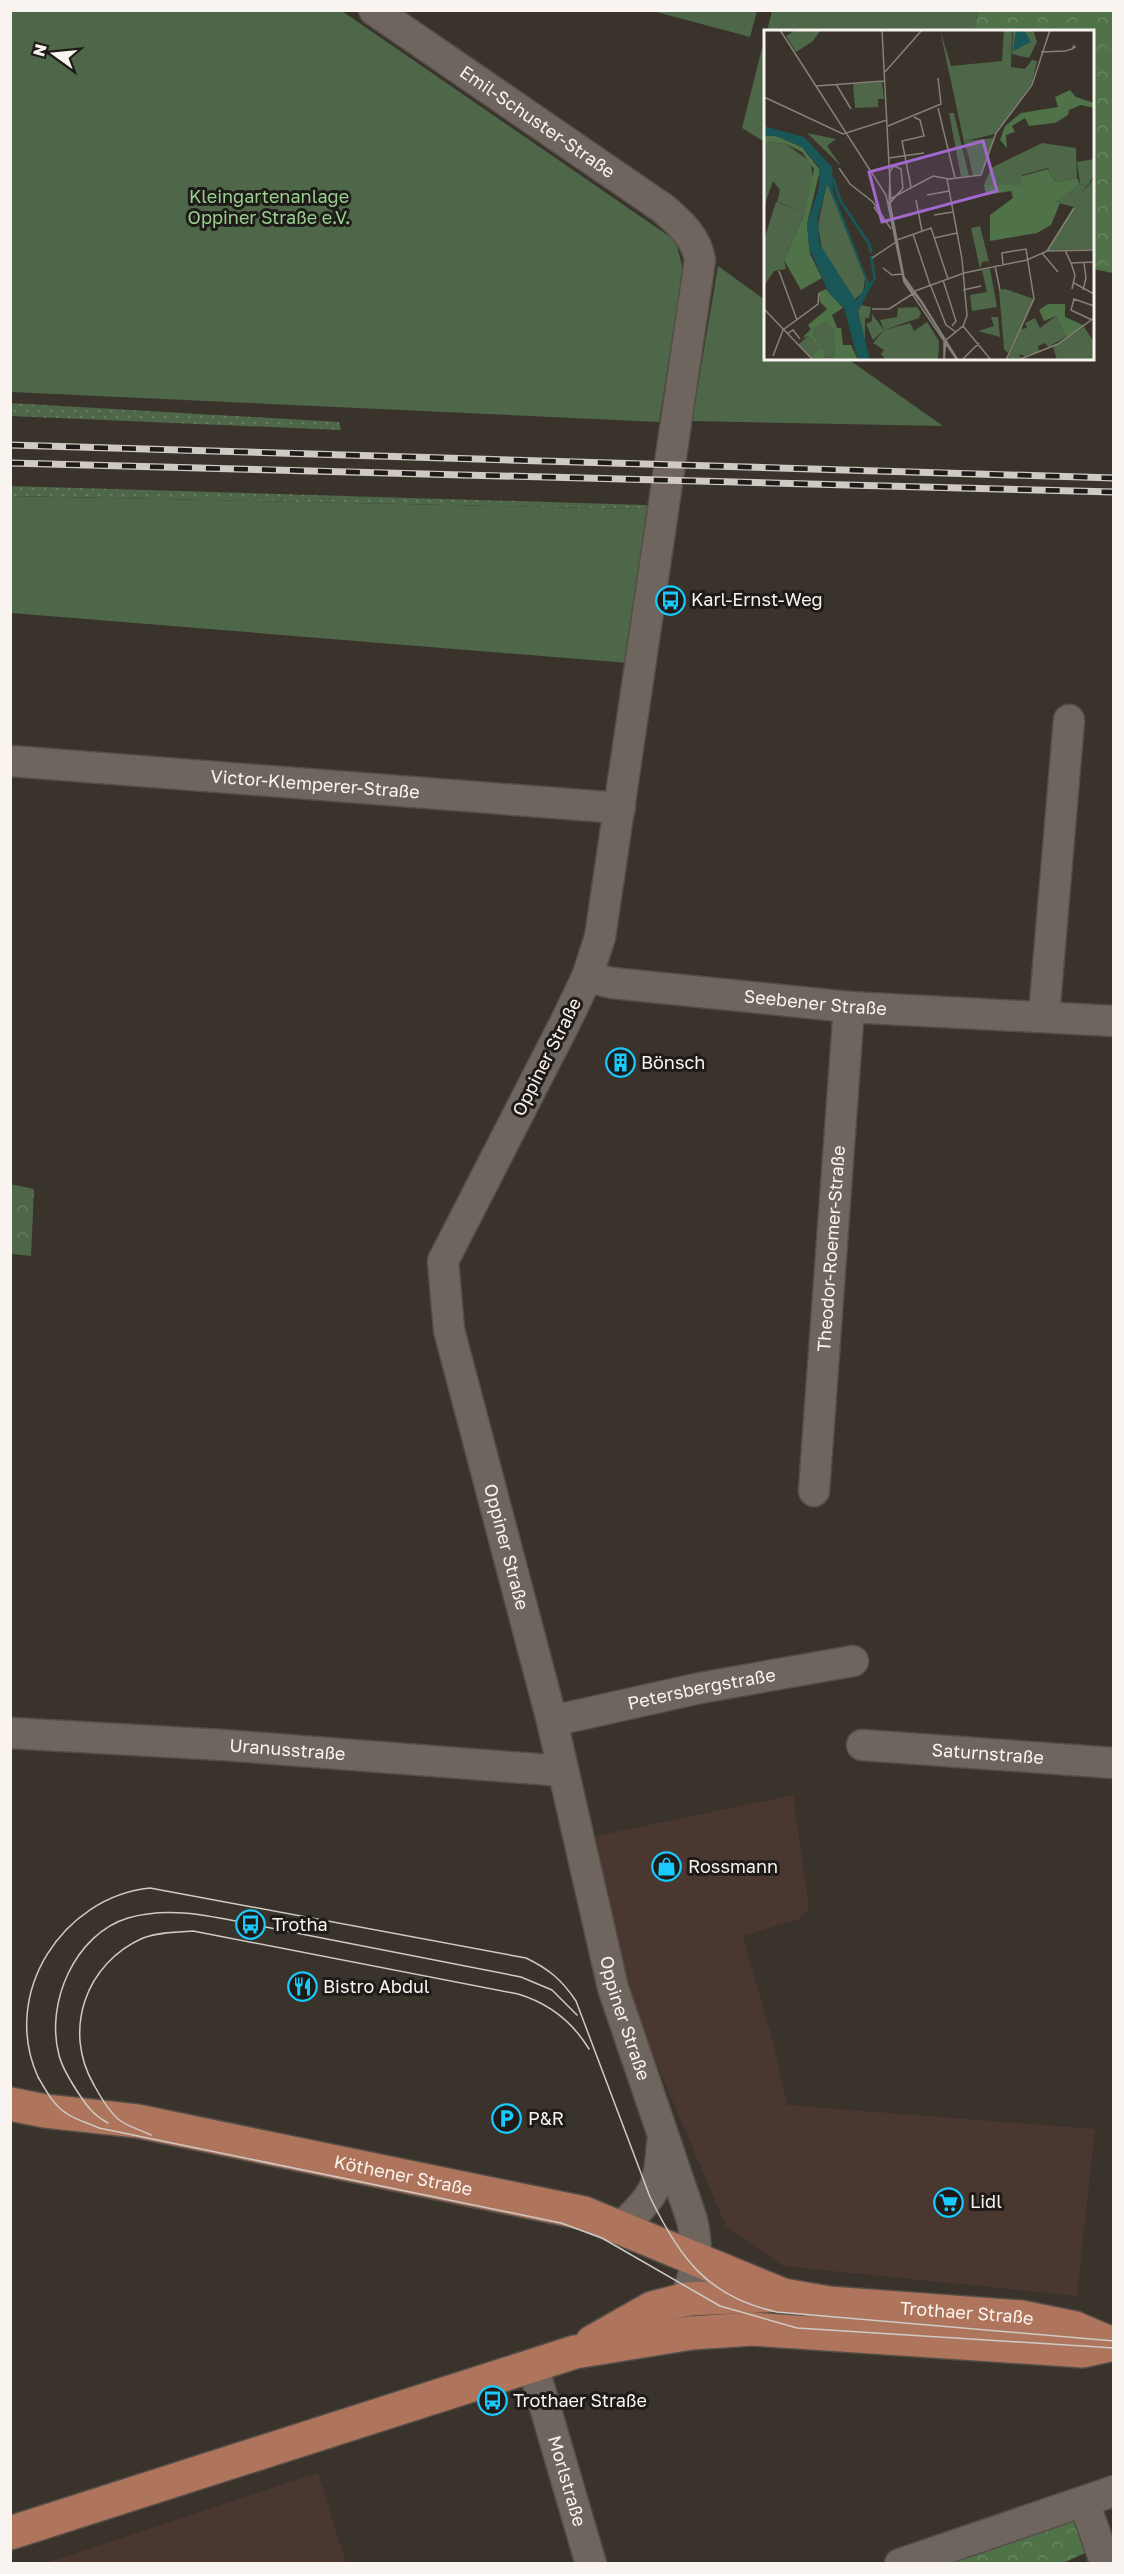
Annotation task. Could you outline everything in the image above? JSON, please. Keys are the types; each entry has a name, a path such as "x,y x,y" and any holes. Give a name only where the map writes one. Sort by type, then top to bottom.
{"main road":[{"name":"Köthener Straße","path":"10,2104 45,2111 137,2121 573,2211 622,2227 697,2261 783,2295"},
{"name":"Trothaer Straße","path":"575,2352 652,2308 687,2299 783,2295 829,2303 1022,2317 1075,2328 1113,2344"},
{"name":"Trothaer Straße","path":"10,2533 575,2352 692,2333 752,2329 1083,2351 1113,2344"}],"street":[{"name":"Emil-Schuster-Straße","path":"374,10 664,208 685,227 695,242 700,260 699,281 620,808"},
{"path":"1044,1016 1069,720"},
{"name":"Victor-Klemperer-Straße","path":"10,761 620,808"},
{"path":"587,977 600,937 620,808"},
{"name":"Seebener Straße","path":"587,977 612,983 849,1006 1113,1021"},
{"name":"Oppiner Straße","path":"587,977 443,1260 449,1330 552,1721 613,1988 662,2138 692,2220 697,2244 697,2261 687,2299 671,2319 644,2341"},
{"name":"Theodor-Roemer-Straße","path":"814,1491 849,1006"},
{"name":"Petersbergstraße","path":"552,1721 700,1688 853,1661"},
{"name":"Uranusstraße","path":"10,1732 223,1745 563,1771"},
{"name":"Saturnstraße","path":"862,1745 1113,1763"},
{"name":"Oppiner Straße","path":"622,2227 650,2197 660,2178 662,2138"},
{"name":"Morlstraße","path":"533,2366 591,2564"},
{"path":"900,2564 1113,2491"},
{"path":"1084,2502 1101,2557"}],"shaded area":[{"path":"793,1795 809,1908 800,1919 743,1936 774,2046 787,2105 1095,2129 1077,2296 783,2266 726,2226 623,1985 596,1836"},
{"path":"318,2473 346,2563 46,2563"}],"green space":[{"path":"757,10 750,37 653,11"},
{"path":"772,10 978,11 973,30 767,30"},
{"name":"Kleingartenanlage Oppiner Straße e.V.","path":"11,11 342,11 676,241 683,270 659,422 11,392"},
{"path":"978,11 1113,11 1113,273 1094,269 1094,30 973,30"},
{"path":"764,40 764,141 742,128"},
{"path":"718,266 764,299 764,360 849,360 943,426 692,421"},
{"path":"10,403 339,422 341,430 11,416"},
{"path":"11,486 646,505 648,509 11,496"},
{"path":"10,496 648,509 628,663 11,613"},
{"path":"10,1184 34,1189 31,1256 11,1254"},
{"path":"1078,2519 1092,2550 1063,2563 944,2564"}],"tram line":[{"path":"1114,2341 777,2312 753,2305 714,2285 685,2257 650,2197 576,2001 554,1976 542,1966 526,1958 150,1888 119,1895 90,1910 66,1930 47,1954 34,1983 27,2013 28,2045 38,2077 50,2097 62,2110 74,2118 99,2128 561,2223 602,2238 720,2306 797,2328 1114,2348"},
{"path":"108,2123 98,2117 87,2105 64,2069 56,2035 56,2014 68,1973 79,1955 109,1926 128,1918 166,1912 205,1915 521,1977 552,1990 577,2015"},
{"path":"151,2135 118,2119 102,2098 85,2064 80,2042 80,2021 85,2000 94,1981 107,1964 123,1949 143,1938 155,1935 193,1931 518,1994 539,2002 558,2014 575,2030 589,2049"}],"railway":[{"path":"10,445 1114,478"},
{"path":"10,463 1114,492"}],"place":[{"name":"Karl-Ernst-Weg","path":"670,600"},
{"name":"Bönsch","path":"620,1063"},
{"name":"Rossmann","path":"667,1867"},
{"name":"Trotha","path":"251,1925"},
{"name":"Bistro Abdul","path":"302,1987"},
{"name":"P&R","path":"507,2119"},
{"name":"Lidl","path":"949,2202"},
{"name":"Trothaer Straße","path":"492,2401"}]}
